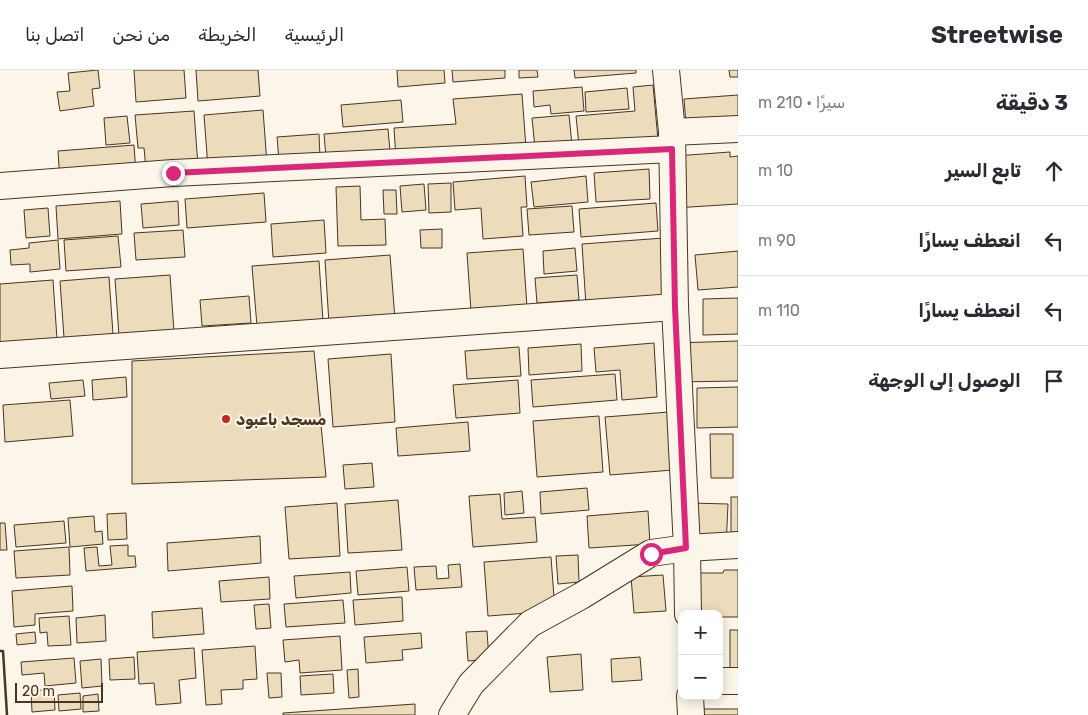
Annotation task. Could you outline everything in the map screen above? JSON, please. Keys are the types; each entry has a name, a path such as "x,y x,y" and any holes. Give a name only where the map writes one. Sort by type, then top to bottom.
{"street":[{"path":"666,70 672,141 675,307 688,610"},
{"path":"0,186 672,141 738,129"},
{"path":"0,355 675,307"},
{"path":"452,715 471,684 530,624 651,554 686,548 738,545"},
{"path":"723,681 738,681"},
{"path":"690,700 691,715"}],"building":[{"path":"98,70 100,88 92,89 94,106 60,111 57,92 70,91 68,73"},
{"path":"134,70 184,70 186,98 136,102"},
{"path":"196,70 258,70 260,96 198,101"},
{"path":"397,70 444,70 445,83 398,87"},
{"path":"452,70 505,70 505,78 453,82"},
{"path":"519,70 537,70 538,77 519,78"},
{"path":"574,70 636,70 636,73 575,78"},
{"path":"729,70 738,70 738,77 730,77"},
{"path":"653,85 658,140 579,146 576,116 635,111 633,87"},
{"path":"582,87 584,111 551,114 550,105 534,107 533,91"},
{"path":"627,88 629,109 586,112 585,92"},
{"path":"522,94 526,148 396,159 394,128 456,124 453,99"},
{"path":"738,95 738,133 687,137 684,99"},
{"path":"401,100 403,122 343,127 341,105"},
{"path":"263,110 267,164 208,168 204,115"},
{"path":"194,111 198,166 146,170 144,148 138,148 135,115"},
{"path":"569,115 572,145 535,148 532,118"},
{"path":"127,116 130,143 106,145 104,118"},
{"path":"388,129 391,163 327,169 324,134"},
{"path":"319,134 320,157 279,161 277,137"},
{"path":"134,145 136,174 60,181 58,151"},
{"path":"730,152 730,157 738,156 738,204 674,208 675,156"},
{"path":"649,169 650,199 596,202 594,173"},
{"path":"525,176 527,207 521,207 523,236 483,239 481,208 455,210 453,182"},
{"path":"586,176 588,202 534,207 531,182"},
{"path":"451,183 451,212 429,213 428,184"},
{"path":"424,184 426,210 402,212 400,186"},
{"path":"360,186 361,220 385,219 386,245 338,246 336,187"},
{"path":"383,190 396,190 397,214 384,214"},
{"path":"264,193 266,222 187,228 185,199"},
{"path":"120,201 122,234 58,239 56,206"},
{"path":"178,201 179,225 143,228 141,204"},
{"path":"656,203 658,231 581,237 579,209"},
{"path":"572,206 574,232 529,235 527,209"},
{"path":"48,208 50,236 26,238 24,210"},
{"path":"324,220 326,253 273,257 271,224"},
{"path":"442,229 442,248 421,248 420,230"},
{"path":"183,230 185,257 136,260 134,233"},
{"path":"118,236 121,267 66,271 64,240"},
{"path":"664,238 669,299 586,306 582,244"},
{"path":"58,240 60,269 30,272 30,264 11,265 10,250 29,248 29,243"},
{"path":"575,248 577,271 544,274 543,251"},
{"path":"523,249 527,307 471,311 467,253"},
{"path":"738,251 738,287 698,290 695,255"},
{"path":"390,255 395,319 329,324 325,260"},
{"path":"319,261 323,321 257,326 252,266"},
{"path":"170,275 174,332 119,336 115,279"},
{"path":"577,275 579,300 537,303 535,278"},
{"path":"109,277 113,334 64,338 60,281"},
{"path":"53,280 57,339 0,343 0,284"},
{"path":"249,296 251,323 202,326 200,300"},
{"path":"738,298 738,334 703,335 703,299"},
{"path":"738,341 738,381 676,382 675,343"},
{"path":"654,343 657,397 622,400 620,370 596,372 594,348"},
{"path":"581,344 582,371 529,375 528,348"},
{"path":"519,347 521,376 467,379 465,351"},
{"name":"مسجد باعبود","path":"314,351 326,477 132,484 132,361"},
{"path":"391,354 395,422 333,427 328,359"},
{"path":"615,374 617,400 533,407 531,380"},
{"path":"126,377 127,397 93,400 92,380"},
{"path":"83,380 85,396 51,399 49,383"},
{"path":"518,380 520,413 456,418 453,385"},
{"path":"738,387 738,427 697,428 697,388"},
{"path":"70,400 73,436 5,442 3,405"},
{"path":"669,412 673,470 610,475 605,417"},
{"path":"599,416 603,472 537,477 533,421"},
{"path":"468,422 470,451 398,456 396,428"},
{"path":"710,434 733,434 733,478 711,478"},
{"path":"372,463 374,487 345,489 343,465"},
{"path":"587,488 589,510 541,514 540,492"},
{"path":"522,491 524,513 505,515 504,493"},
{"path":"500,494 502,519 535,517 537,542 473,547 469,496"},
{"path":"731,497 738,497 738,551 731,551"},
{"path":"398,500 402,550 348,553 345,504"},
{"path":"337,503 340,556 289,559 285,507"},
{"path":"691,503 728,504 726,548 690,547"},
{"path":"648,511 650,544 589,548 587,516"},
{"path":"126,513 127,539 108,540 107,514"},
{"path":"94,516 95,532 102,531 103,544 70,547 68,518"},
{"path":"64,521 66,543 16,547 14,525"},
{"path":"0,523 5,523 7,550 0,550"},
{"path":"260,536 261,563 168,571 167,543"},
{"path":"128,545 128,556 135,556 136,567 86,571 84,548 97,547 99,566 112,565 110,546"},
{"path":"69,547 70,575 16,578 14,551"},
{"path":"578,555 579,582 558,584 556,556"},
{"path":"551,557 555,611 488,616 484,562"},
{"path":"460,564 462,587 416,590 414,567 436,566 437,579 449,578 448,565"},
{"path":"407,567 409,591 358,595 356,571"},
{"path":"724,570 738,570 738,617 723,617 723,610 699,610 699,573 723,573"},
{"path":"350,572 351,593 296,598 294,576"},
{"path":"663,575 666,611 634,613 631,577"},
{"path":"269,577 270,599 221,602 219,581"},
{"path":"72,586 73,611 35,614 35,625 14,627 12,591"},
{"path":"402,597 403,621 355,625 353,600"},
{"path":"343,600 345,623 286,627 284,604"},
{"path":"269,604 271,628 256,629 254,605"},
{"path":"202,608 204,634 153,638 152,612"},
{"path":"105,615 106,641 77,643 76,618"},
{"path":"69,616 71,645 48,646 47,632 40,633 39,618"},
{"path":"730,630 738,630 738,681 730,681"},
{"path":"487,631 489,659 468,661 466,632"},
{"path":"35,632 36,643 17,645 16,634"},
{"path":"421,633 422,648 402,650 403,660 366,663 364,637"},
{"path":"340,636 342,670 300,673 299,660 285,662 283,640"},
{"path":"255,646 257,679 243,680 243,689 221,690 222,704 206,705 202,650"},
{"path":"194,648 196,678 179,680 181,703 156,705 154,683 139,684 137,652"},
{"path":"581,654 583,690 550,692 547,657"},
{"path":"134,657 135,679 110,680 109,659"},
{"path":"640,657 642,680 612,682 611,659"},
{"path":"74,658 76,683 45,686 44,673 22,675 21,662"},
{"path":"101,659 102,686 82,688 80,661"},
{"path":"358,669 359,697 349,698 347,670"},
{"path":"267,673 281,673 282,697 269,698"},
{"path":"333,674 334,693 301,695 300,676"},
{"path":"54,689 55,710 32,712 31,691"},
{"path":"80,693 81,709 59,711 58,695"},
{"path":"98,694 99,711 83,712 83,696"},
{"path":"415,704 415,715 283,715 283,713"},
{"path":"692,709 738,709 738,715 692,715"}],"wall":[{"path":"0,651 3,651 7,715"}],"place":[{"name":"مسجد باعبود","path":"226,419"}],"route":[{"path":"173,173 672,149 675,307 686,548 651,554"}]}
